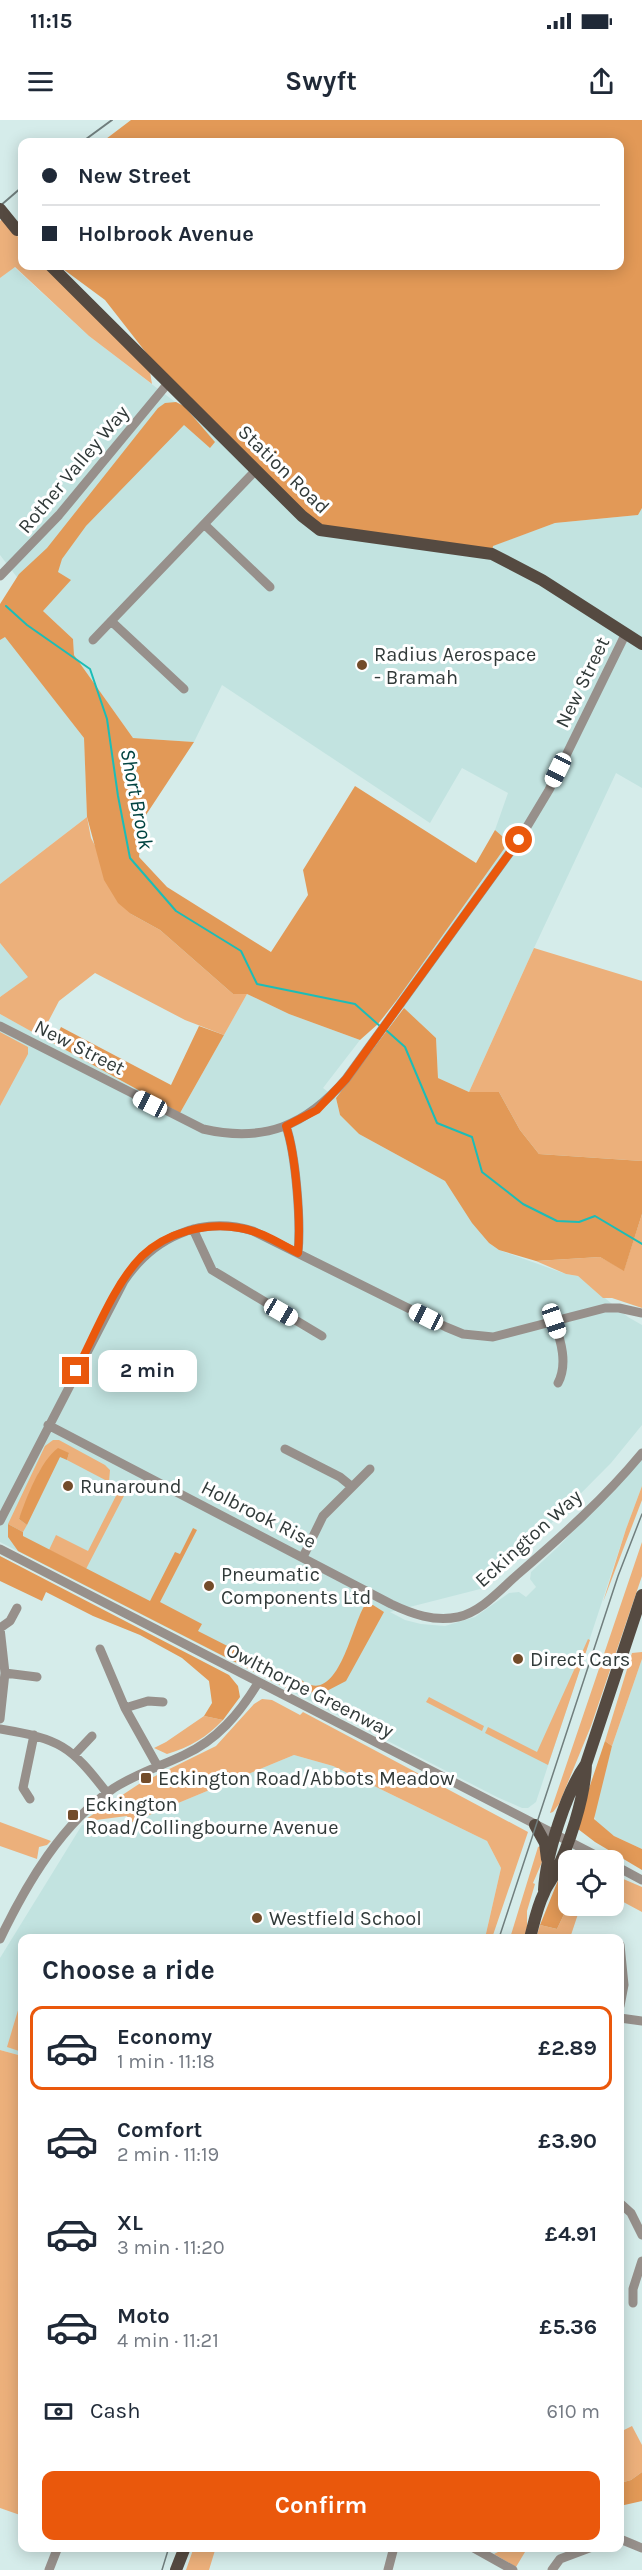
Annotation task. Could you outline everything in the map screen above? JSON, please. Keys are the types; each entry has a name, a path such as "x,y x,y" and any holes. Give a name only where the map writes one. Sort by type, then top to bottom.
{"main road":[{"path":"0,209 18,231"},
{"name":"Station Road","path":"55,270 302,516 320,530 492,554 542,580 642,644"},
{"path":"544,1893 554,1876 557,1833 577,1816 585,1784 586,1764 642,1595"},
{"path":"531,1934 544,1893 547,1866 557,1833 576,1778 586,1764"},
{"path":"535,1825 544,1843 547,1866"},
{"path":"176,2570 183,2552"}],"street":[{"name":"Rother Valley Way","path":"0,576 53,522 169,381"},
{"path":"93,640 256,470"},
{"path":"204,524 270,587"},
{"path":"111,621 184,689"},
{"name":"New Street","path":"0,1026 202,1129 250,1134 286,1126 317,1110 346,1079 519,840 549,790 626,633"},
{"path":"286,1126 290,1137 294,1172 298,1253"},
{"path":"0,1521 111,1303 134,1267 156,1245 173,1236 219,1226 241,1228 270,1238 463,1334 493,1337 605,1308 619,1308 642,1313"},
{"path":"193,1230 212,1270 322,1336"},
{"path":"554,1321 561,1340 563,1356 564,1373 558,1383"},
{"name":"Holbrook Rise","path":"48,1425 400,1608 422,1616"},
{"path":"285,1449 340,1477 351,1486"},
{"name":"Eckington Way","path":"422,1616 458,1617 482,1606 571,1527 642,1453"},
{"path":"303,1557 323,1516 370,1469"},
{"name":"Owlthorpe Greenway","path":"0,1549 587,1850"},
{"path":"0,1719 5,1673 0,1628 10,1621 17,1608"},
{"path":"100,1649 125,1708 158,1767"},
{"path":"5,1673 37,1677"},
{"path":"0,1939 29,1884 71,1827 107,1793 132,1778 200,1748 212,1739 237,1715 258,1683"},
{"path":"125,1708 148,1701 163,1702"},
{"path":"0,1729 34,1734 56,1742 75,1754 107,1793"},
{"path":"30,1799 23,1788 34,1734"},
{"path":"75,1754 92,1736"},
{"path":"624,1870 642,1880"},
{"path":"624,1951 626,1954 624,1985"},
{"path":"624,2019 642,2021"},
{"path":"624,2207 631,2213 642,2233"},
{"path":"633,2303 632,2296 642,2261"},
{"path":"624,2541 642,2548"},
{"path":"56,2552 50,2567 61,2570"},
{"path":"388,2570 393,2552"},
{"path":"481,2552 513,2570"},
{"path":"552,2570 560,2559 579,2552"}],"shaded area":[{"path":"131,120 642,120 642,508 638,515 555,523 493,546 492,554 320,530 169,382 105,300 64,270 624,270 624,138 107,138"},
{"path":"3,218 18,237 18,270 15,267 0,278 0,221"},
{"path":"14,267 89,336 329,520 492,546 555,523 638,515 642,508 642,788 616,773 469,1092 438,1078 436,1038 396,1001 509,842 495,830 508,793 462,768 430,823 222,685 194,742 133,738 74,655 73,639 43,611 0,555 0,278"},
{"path":"18,270 48,270 139,359 150,372 152,384 89,336"},
{"path":"176,402 184,406 215,442 210,448 184,425 86,526 62,559 58,572 71,580 43,611 73,639 74,655 133,738 194,742 142,821 139,857 167,887 271,952 308,895 303,870 355,786 476,863 495,830 509,842 396,1001 378,1024 360,1040 289,1014 247,994 233,994 160,930 131,914 118,903 104,880 87,817 84,738 5,637 0,640 0,604 19,574 47,548 158,408 165,403"},
{"path":"5,636 84,738 87,817 0,884 0,640"},
{"path":"87,817 91,838 131,914 160,930 233,994 247,994 224,1035 185,1020 95,973 59,1001 48,1022 36,1034 0,1014 0,997 28,977 0,943 0,884"},
{"path":"0,943 29,977 0,997"},
{"path":"534,948 642,981 642,1161 539,1154 520,1130 499,1092 469,1092"},
{"path":"247,994 289,1014 360,1040 323,1088 336,1098 340,1115 359,1134 445,1181 489,1243 499,1250 566,1274 578,1276 628,1317 642,1325 642,1425 611,1463 488,1587 390,1612 405,1620 445,1626 475,1617 509,1593 519,1592 526,1597 536,1587 530,1579 531,1572 642,1460 642,1486 536,1802 528,1808 522,1808 497,1797 0,1542 0,1014 180,1113"},
{"path":"404,1008 436,1038 438,1078 469,1092 499,1092 520,1130 539,1154 642,1161 642,1214 624,1271 600,1257 536,1261 499,1250 489,1243 472,1223 445,1181 359,1134 340,1115 336,1098"},
{"path":"199,1026 224,1035 180,1113 53,1043 61,1027 171,1085"},
{"path":"0,1032 28,1047 28,1054 0,1106"},
{"path":"642,1214 642,1308 612,1298 603,1298 578,1276 566,1274 536,1261 600,1257 624,1270"},
{"path":"53,1440 59,1440 105,1465 110,1470 109,1482 67,1460 69,1453 45,1464 39,1472 19,1519 27,1525 23,1532 8,1524 45,1446"},
{"path":"58,1448 69,1453 67,1460 60,1457 27,1525 19,1519 34,1481 45,1462"},
{"path":"642,1486 642,1500 603,1602 626,1529"},
{"path":"120,1488 127,1490 86,1569 49,1550 56,1535 88,1551"},
{"path":"8,1524 23,1532 23,1536 150,1601 175,1552 180,1554 193,1528 197,1530 160,1602 202,1624 198,1631 296,1681 298,1678 311,1685 321,1685 338,1668 365,1605 373,1605 384,1612 346,1681 321,1694 286,1688 18,1551 8,1537"},
{"path":"642,1542 642,1576 591,1726 559,1804 550,1813"},
{"path":"0,1556 229,1675 238,1686 240,1697 223,1720 204,1716 212,1703 209,1681 182,1658 140,1635 93,1616 46,1592 42,1601 0,1581"},
{"path":"588,1639 590,1640 548,1765 485,1733 488,1727 537,1752"},
{"path":"642,1652 642,1659 612,1746 605,1741 632,1653"},
{"path":"642,1659 642,1849 614,1836 596,1823 594,1812 612,1746"},
{"path":"429,1697 484,1726 482,1731 426,1702"},
{"path":"262,1699 272,1700 300,1715 303,1712 528,1832 493,1934 486,1934 501,1868 487,1841 333,1766 294,1755 130,1823 127,1816 86,1819 139,1784 216,1746 254,1704"},
{"path":"204,1716 223,1720 211,1732 183,1748 167,1754 154,1748 166,1742"},
{"path":"605,1741 612,1746 594,1819 614,1836 642,1849 642,1870 624,1859 624,1850 608,1850 578,1829 578,1821"},
{"name":"Westfield School","path":"294,1755 333,1766 487,1841 501,1868 486,1934 18,1934 18,2055 0,2050 0,1958 82,1825 130,1823"},
{"path":"0,1822 51,1841 39,1847 37,1859 0,1846"},
{"path":"542,1846 542,1862 533,1883 535,1884 527,1911 526,1934 511,1934 538,1847"},
{"path":"624,1879 642,1887 642,1912 624,1902"},
{"path":"558,1880 558,1916 563,1916 557,1929 540,1925"},
{"path":"563,1916 577,1916 571,1934 537,1934 540,1925 557,1929"},
{"path":"18,2010 18,2051 7,2047"},
{"path":"0,2050 18,2055 18,2514 0,2508"},
{"path":"632,2426 642,2445 642,2472 624,2482 624,2430"},
{"path":"642,2472 642,2501 624,2505 624,2482"},
{"path":"192,2552 214,2552 209,2570 186,2570"},
{"path":"498,2552 525,2552 516,2567 494,2554"}],"waterway":[{"name":"Short Brook","path":"6,606 27,625 90,669 107,719 130,858 176,911 241,951 257,984 355,1004 381,1027"},
{"name":"Short Brook","path":"386,1030 405,1047 437,1123 472,1137 482,1172 523,1204 557,1221 579,1222 595,1216 642,1244"}],"tram line":[{"path":"500,1934 618,1576 642,1514"},
{"path":"162,2570 167,2552"}],"railway":[{"path":"87,138 112,120"},
{"path":"0,206 18,190"}],"place":[{"name":"Radius Aerospace - Bramah","path":"362,665"},
{"name":"Runaround","path":"68,1486"},
{"name":"Pneumatic Components Ltd","path":"209,1586"},
{"name":"Direct Cars","path":"518,1659"},
{"name":"Eckington Road/Abbots Meadow","path":"146,1778"},
{"name":"Eckington Road/Collingbourne Avenue","path":"73,1815"},
{"name":"Westfield School","path":"257,1918"}],"route":[{"path":"76,1371 124,1281 142,1256 156,1245 173,1236 219,1226 241,1228 270,1238 298,1253 294,1172 290,1137 286,1126 317,1110 346,1079 519,840"}]}
